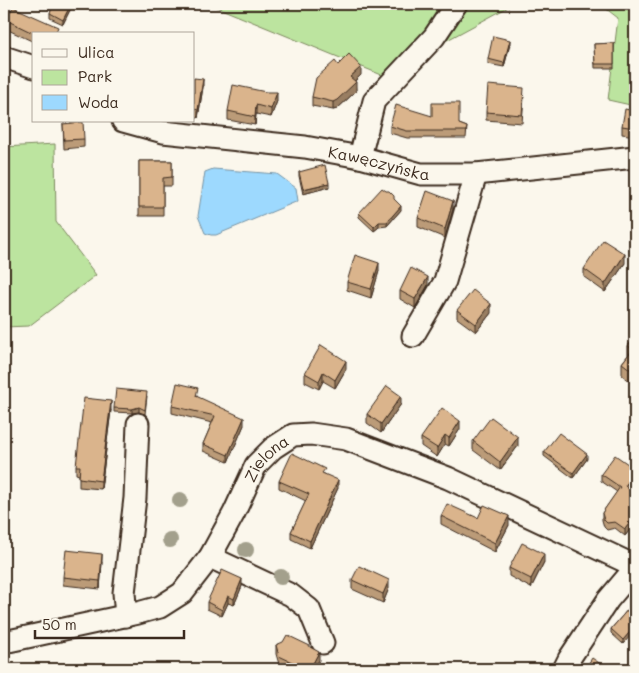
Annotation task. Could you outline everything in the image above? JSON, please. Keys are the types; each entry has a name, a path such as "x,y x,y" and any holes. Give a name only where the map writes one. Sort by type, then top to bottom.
{"street":[{"path":"360,157 374,101 434,37 456,4"},
{"path":"4,57 32,66"},
{"name":"Kawęczyńska","path":"127,122 163,132 305,147 360,157 421,174 476,174 635,157"},
{"path":"412,336 446,281 476,174"},
{"path":"126,616 124,594 136,498 138,424"},
{"name":"Zielona","path":"4,642 160,607 182,593 210,557 256,465 272,448 293,435 312,434 346,439 448,478 635,567"},
{"path":"210,557 291,596 309,609 322,643"},
{"path":"564,669 608,600 635,567"}],"green space":[{"path":"209,4 520,4 512,5 438,45 389,78"},
{"path":"600,4 635,4 635,106 608,100 618,18"},
{"path":"55,144 56,222 96,275 29,326 4,327 4,147"}],"water":[{"path":"213,169 277,174 296,188 298,201 216,235 205,233 198,216 205,172"}],"building":[{"path":"54,4 71,4 63,20 50,13"},
{"path":"13,7 58,27 56,32 32,33 6,20"},
{"path":"493,36 510,40 504,63 488,59"},
{"path":"614,43 614,64 595,64 594,44"},
{"path":"349,54 361,67 350,77 356,82 333,102 312,97 316,78 335,61 338,65"},
{"path":"195,78 203,79 198,110 195,109"},
{"path":"233,85 266,92 277,92 271,109 256,105 255,117 228,111"},
{"path":"488,85 524,88 522,115 486,112"},
{"path":"432,103 459,103 459,124 467,127 466,131 407,131 390,126 396,105 432,116"},
{"path":"625,109 635,111 635,128 622,126"},
{"path":"83,122 84,139 64,140 63,124"},
{"path":"139,161 172,161 172,177 163,178 163,207 139,207"},
{"path":"325,165 329,183 303,189 299,172"},
{"path":"382,188 389,191 401,206 387,222 379,222 374,227 359,213"},
{"path":"427,191 453,201 445,229 418,218"},
{"path":"603,240 625,254 605,284 584,269"},
{"path":"355,255 379,263 371,289 347,282"},
{"path":"411,268 428,277 415,299 400,291"},
{"path":"473,290 491,304 476,324 457,310"},
{"path":"635,336 635,373 622,363 633,349 628,346"},
{"path":"321,345 346,361 335,380 323,372 319,381 305,373"},
{"path":"177,383 198,388 196,396 244,418 228,455 203,444 215,416 172,406"},
{"path":"387,386 401,396 381,424 367,414"},
{"path":"116,389 147,392 145,410 139,407 132,409 114,408"},
{"path":"84,398 111,401 101,481 79,478 80,466 76,466"},
{"path":"442,408 460,421 449,438 445,435 437,448 421,438"},
{"path":"491,417 518,437 500,462 473,441"},
{"path":"559,433 587,454 573,473 544,452"},
{"path":"292,453 325,469 322,473 338,480 310,541 291,532 309,494 279,481"},
{"path":"615,455 635,469 635,472 625,486 635,494 635,516 625,529 615,522 607,523 602,513 620,487 601,474"},
{"path":"447,504 478,518 484,505 509,516 495,543 441,516"},
{"path":"522,543 544,554 531,579 509,568"},
{"path":"66,550 102,554 100,581 63,577"},
{"path":"359,566 389,580 383,594 352,580"},
{"path":"222,570 242,579 234,599 228,596 222,610 207,602"},
{"path":"635,601 635,626 623,640 611,629"},
{"path":"287,635 319,652 310,669 279,656 276,645 283,642"},
{"path":"592,658 605,667 603,669 585,669"},
{"path":"36,666 36,668 45,667 46,669 20,669"}]}
